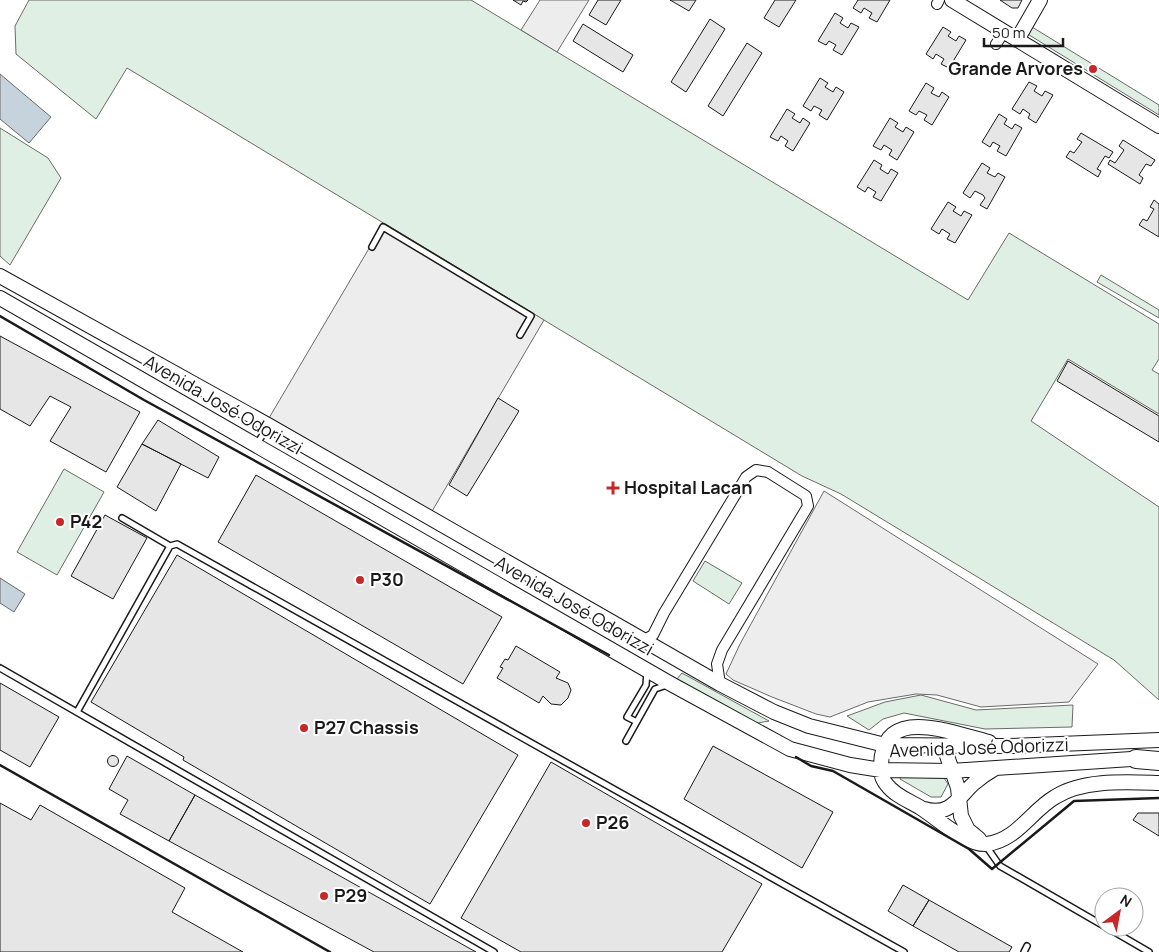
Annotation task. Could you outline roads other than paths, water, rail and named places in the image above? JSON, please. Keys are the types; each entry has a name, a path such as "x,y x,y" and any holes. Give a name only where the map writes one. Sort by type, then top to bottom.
{"highway":[{"path":"1136,759 1159,759"}],"main road":[{"path":"952,0 1159,126"},
{"path":"1017,40 1040,0"},
{"name":"Avenida José Odorizzi","path":"0,270 18,286"},
{"name":"Avenida José Odorizzi","path":"0,276 268,425 720,684 774,712 822,730 885,745 944,747 1009,746 1159,740"},
{"name":"Avenida José Odorizzi","path":"0,298 671,684 790,749 850,765 881,770 952,771 1136,759"},
{"name":"Avenida José Odorizzi","path":"0,308 8,311 19,309"},
{"path":"1009,746 936,729 912,726 896,730 885,745 881,770 888,787 965,837 986,844 1010,836 1048,802 1071,789 1126,783 1159,783"},
{"path":"944,747 958,788 958,803 965,825 986,844"},
{"path":"921,808 943,811 958,803 974,783 994,768"}],"street":[{"path":"996,44 1004,32"},
{"path":"644,640 653,635 664,613 746,477 756,470 768,472 806,496 808,506 722,650 717,664 720,684"}],"lane":[{"path":"372,246 383,227 439,260 531,316 520,335"},
{"path":"256,446 268,425"},
{"path":"122,518 170,546"},
{"path":"77,712 170,546 177,544 195,552 904,952"},
{"path":"0,668 494,952"},
{"path":"635,721 628,717 646,684 647,669"},
{"path":"646,684 655,689"},
{"path":"626,741 635,721 655,689 671,684"},
{"path":"986,844 1000,866 1094,920"},
{"path":"1124,937 1149,952"},
{"path":"1024,952 1027,946"}],"place":[{"name":"Grande Arvores","path":"1093,69"},
{"name":"Hospital Lacan","path":"613,488"},
{"name":"P42","path":"60,522"},
{"name":"P30","path":"360,580"},
{"name":"P27 Chassis","path":"304,728"},
{"name":"P26","path":"586,823"},
{"name":"P29","path":"324,896"}]}
